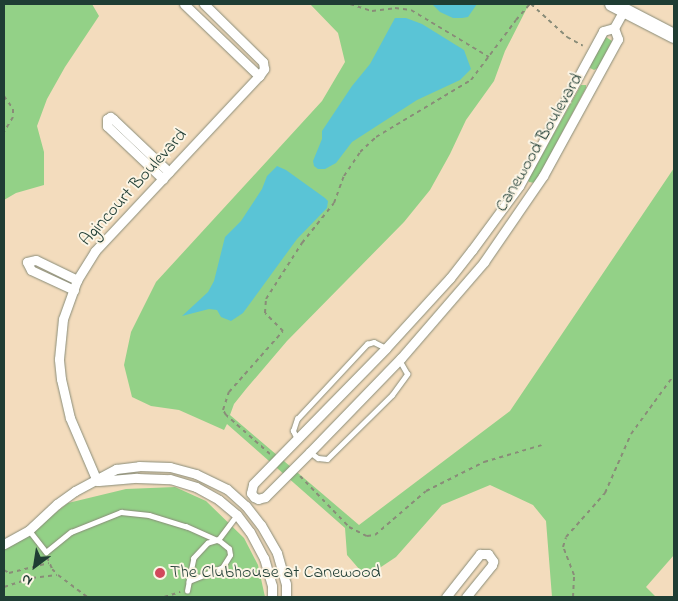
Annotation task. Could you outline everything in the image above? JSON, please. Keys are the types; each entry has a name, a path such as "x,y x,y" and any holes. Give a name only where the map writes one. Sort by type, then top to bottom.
{"main road":[{"path":"618,7 674,36"}],"street":[{"path":"184,4 259,76 264,69 263,62 204,4"},
{"name":"Canewood Boulevard","path":"254,497 258,499 265,497 399,360 464,288 532,193 618,40 614,28 618,7"},
{"name":"Canewood Boulevard","path":"254,497 251,490 253,484 386,348 450,278 512,198 603,31 614,28"},
{"name":"Agincourt Boulevard","path":"96,481 70,418 61,380 59,359 63,319 77,280 95,251 259,76"},
{"path":"162,179 105,124 107,119 110,117 113,119 169,172"},
{"path":"74,290 31,270 27,262 36,260 77,280"},
{"path":"298,440 310,452"},
{"path":"4,544 29,530 76,491 116,469 139,466 170,467 196,474 227,489 246,506 261,524 277,553 286,584 286,597"},
{"path":"96,481 137,478 170,479 196,487 219,500 237,515 250,532 264,558 272,586 272,597"},
{"name":"Canewood Boulevard","path":"237,515 254,497"},
{"path":"446,597 480,554 488,554 493,561 492,565 466,597"}],"lane":[{"path":"298,440 293,431 297,419 367,344 374,342 386,348"},
{"path":"310,452 318,458 327,459 392,395 407,374 399,360"},
{"path":"29,530 46,552 71,532 121,512 149,515 186,526 218,540 228,549 230,555 228,562 212,574 189,581"},
{"path":"187,591 192,562 196,555 208,543 218,540 237,515"}],"path":[{"path":"350,4 372,11 404,8 489,57"},
{"path":"278,460 226,416 222,410 229,392 282,332 265,313 266,299 302,243 334,203 344,176 360,152 376,137 471,80 530,4 567,37 592,50"},
{"path":"4,96 13,109 13,117 4,132"},
{"path":"574,597 574,575 563,547 566,537 605,493 631,434 674,375"},
{"path":"293,469 349,527 367,536 375,536 426,491 484,462 542,445"},
{"path":"46,552 49,563 58,575 87,597"},
{"path":"4,570 9,573 49,563"},
{"path":"4,587 32,578 58,575"}],"green space":[{"path":"4,4 92,4 99,16 65,67 47,99 37,126 44,152 44,185 16,193 4,200"},
{"path":"310,4 529,4 505,51 494,81 466,120 430,190 404,222 287,341 234,404 230,415 359,525 510,411 674,168 674,555 646,587 656,597 552,597 546,521 533,505 490,485 442,505 396,557 366,577 347,555 345,528 227,424 224,430 179,410 151,406 132,397 124,365 131,332 156,282 322,101 345,62 338,33"},
{"path":"606,37 612,41 598,68 594,70 590,68 591,63"},
{"path":"581,85 586,85 586,88 535,183 529,182 528,180"},
{"path":"175,487 206,501 244,538 258,565 265,597 4,597 4,550 18,542 68,503 126,489"}],"water":[{"path":"432,4 477,4 468,17 453,18 440,12"},
{"path":"395,18 406,18 422,24 464,50 471,69 460,80 417,100 352,142 336,163 325,169 318,169 314,166 313,161 322,139 322,131 352,86 370,64"},
{"path":"277,166 286,170 325,198 328,201 327,208 297,239 243,313 231,321 221,317 217,310 209,309 182,316 208,292 214,281 225,237 241,221 262,189 267,176"}],"place":[{"name":"The Clubhouse at Canewood","path":"160,573"}]}
